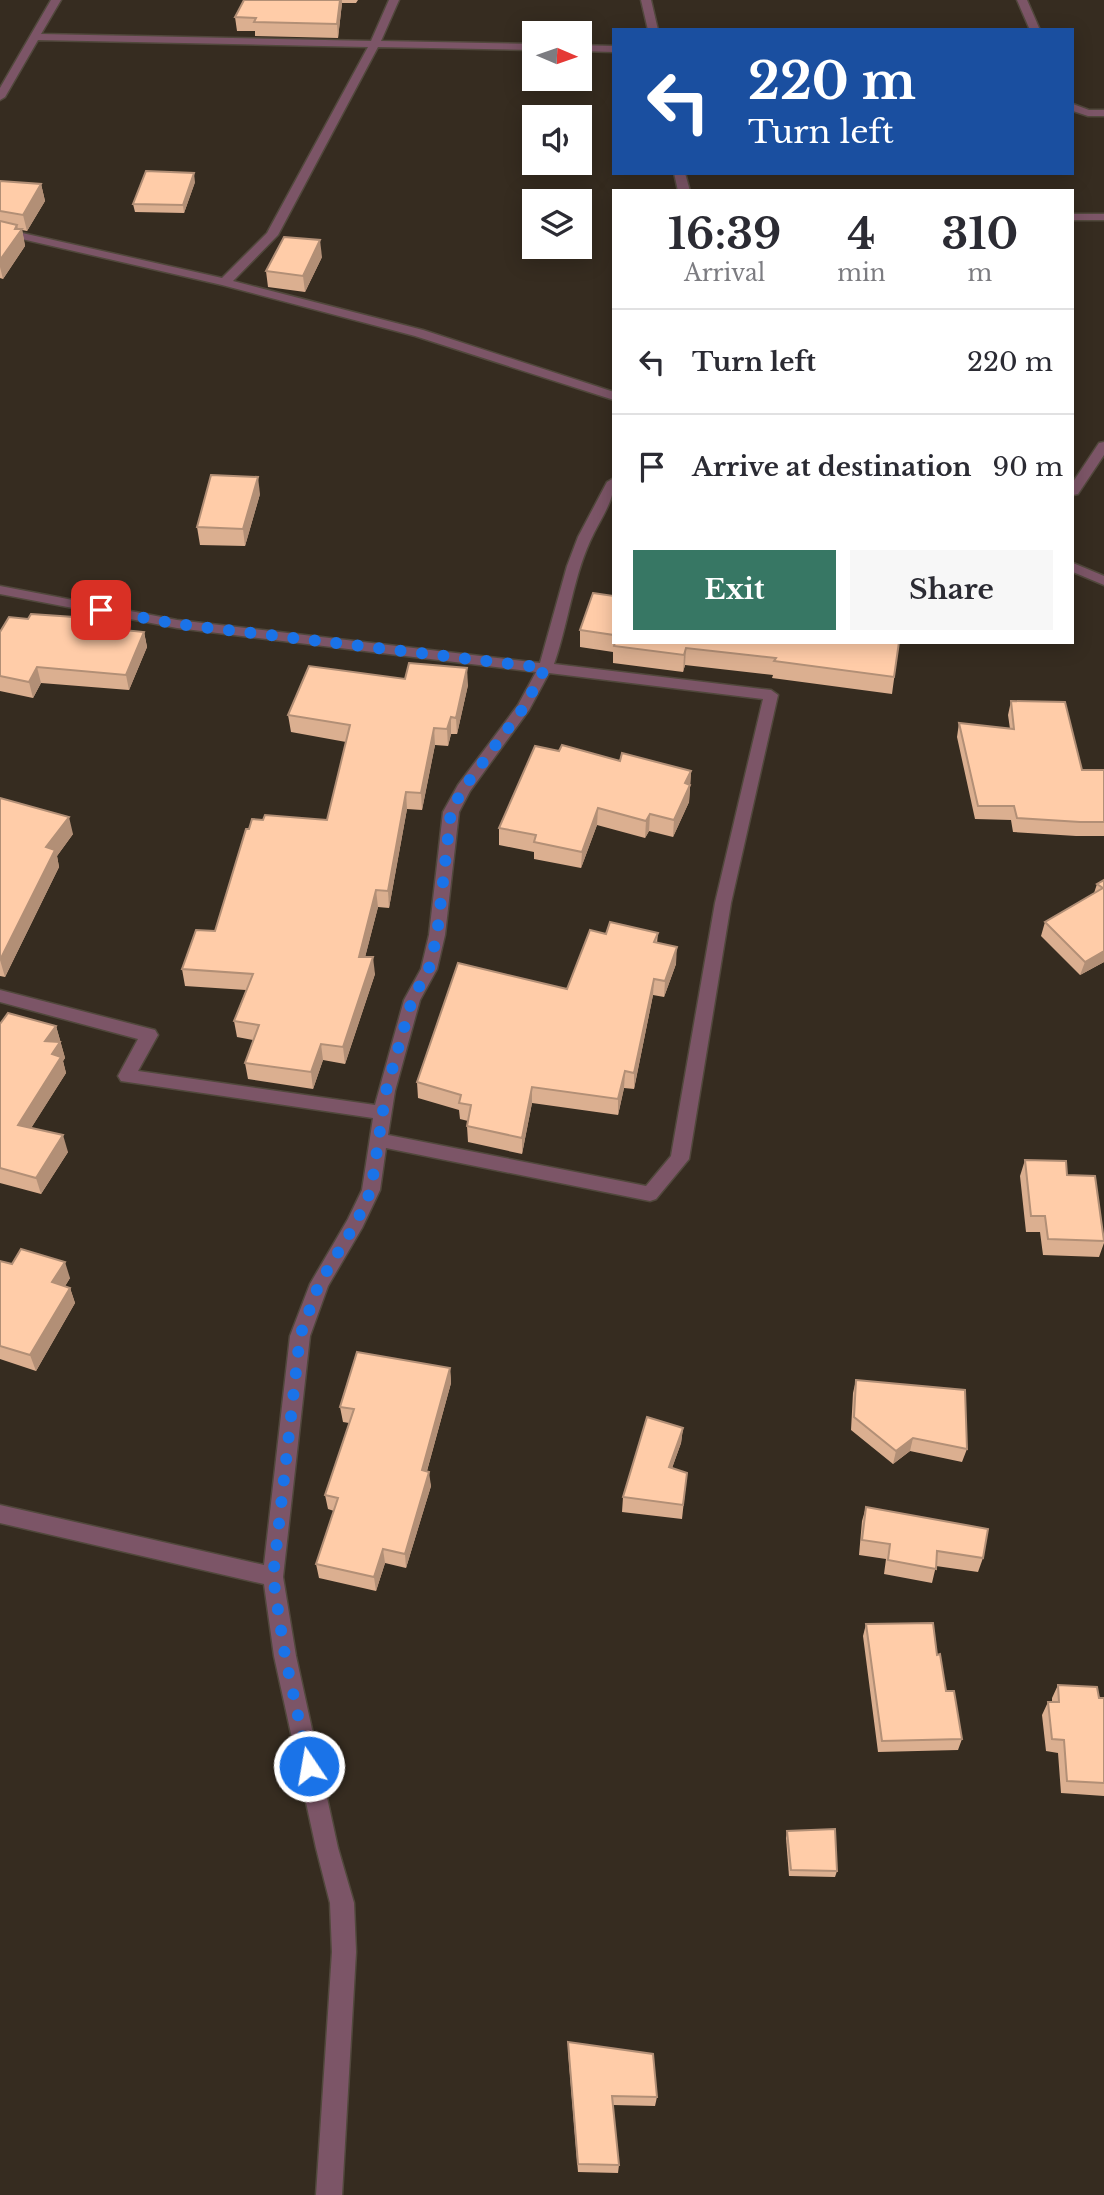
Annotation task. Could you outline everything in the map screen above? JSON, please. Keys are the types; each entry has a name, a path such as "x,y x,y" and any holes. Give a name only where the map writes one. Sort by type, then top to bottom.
{"street":[{"path":"0,97 56,0"},
{"path":"225,282 272,235 374,45 394,0"},
{"path":"646,0 653,28"},
{"path":"1022,0 1034,28"},
{"path":"34,37 522,47"},
{"path":"592,48 612,49"},
{"path":"1074,107 1088,113 1104,113"},
{"path":"1074,217 1104,216"},
{"path":"0,231 225,282 419,333 612,395"},
{"path":"1074,490 1104,446"},
{"path":"329,2195 344,1952 342,1903 327,1848 285,1656 273,1577 300,1336 319,1284 356,1223 371,1190 386,1091 412,1000 429,968 437,935 451,811 463,789 524,707 545,668 554,644 574,565 585,537 612,486"},
{"path":"1074,567 1104,580"},
{"path":"0,590 177,624 771,695 723,903 680,1159 650,1194 380,1140"},
{"path":"0,996 149,1035 127,1076 383,1113"},
{"path":"0,1514 273,1577"}],"building":[{"path":"244,0 340,0 337,24 254,22 256,18 235,17"},
{"path":"146,171 194,173 183,205 133,204"},
{"path":"0,181 41,184 23,215 0,211"},
{"path":"0,221 17,225 15,229 22,229 0,260"},
{"path":"284,237 320,240 303,276 266,271"},
{"path":"211,475 258,477 243,529 197,527"},
{"path":"593,593 612,596 612,635 580,630"},
{"path":"31,614 117,620 113,629 144,632 126,675 37,667 29,682 0,676 0,632 9,617 28,619"},
{"path":"899,644 894,677 774,661 776,658 686,648 684,655 614,646"},
{"path":"409,663 467,668 456,718 451,717 447,729 434,728 421,793 406,792 388,891 376,890 359,957 373,957 343,1047 321,1044 311,1072 245,1063 259,1025 234,1021 253,974 182,969 196,930 215,931 246,829 249,829 252,819 263,820 265,815 327,820 350,725 288,715 309,666 405,679"},
{"path":"1011,701 1065,702 1082,770 1104,770 1104,822 1017,818 1014,806 978,806 959,723 1014,729"},
{"path":"562,745 620,761 622,753 691,771 685,783 690,785 674,820 650,814 646,821 598,808 582,852 534,842 536,835 499,828 535,746 559,751"},
{"path":"0,798 69,817 46,847 55,850 0,960"},
{"path":"1104,880 1104,951 1085,962 1045,922 1103,888 1097,884"},
{"path":"610,922 658,933 654,942 677,947 665,981 654,979 634,1073 625,1071 618,1099 532,1087 522,1138 467,1126 471,1105 459,1103 461,1095 417,1082 458,963 567,989 590,930 606,934"},
{"path":"8,1013 56,1026 45,1041 60,1042 52,1054 61,1057 18,1125 63,1135 36,1178 0,1168 0,1024"},
{"path":"1025,1160 1066,1161 1067,1175 1095,1176 1104,1241 1048,1239 1045,1216 1031,1216"},
{"path":"21,1249 65,1262 52,1282 70,1288 30,1355 0,1346 0,1261 12,1264"},
{"path":"357,1352 450,1368 422,1470 429,1472 405,1554 383,1549 374,1577 316,1564 338,1498 325,1495 354,1409 340,1407"},
{"path":"856,1380 965,1390 967,1449 913,1438 896,1451 854,1417"},
{"path":"647,1417 683,1428 669,1467 687,1473 683,1505 623,1497"},
{"path":"866,1507 988,1529 983,1558 937,1551 936,1569 888,1560 890,1544 862,1540"},
{"path":"933,1623 946,1691 954,1691 962,1739 882,1741 866,1624"},
{"path":"1058,1685 1097,1687 1099,1698 1104,1698 1104,1783 1067,1781 1064,1740 1052,1739 1048,1702 1059,1702"},
{"path":"835,1829 837,1871 791,1870 787,1831"},
{"path":"568,2042 653,2054 657,2097 612,2096 619,2165 578,2164"}],"route":[{"path":"101,610 177,624 545,668 524,707 463,789 451,811 437,935 429,968 412,1000 386,1091 371,1190 356,1223 319,1284 300,1336 273,1577 285,1656 309,1766"}]}
